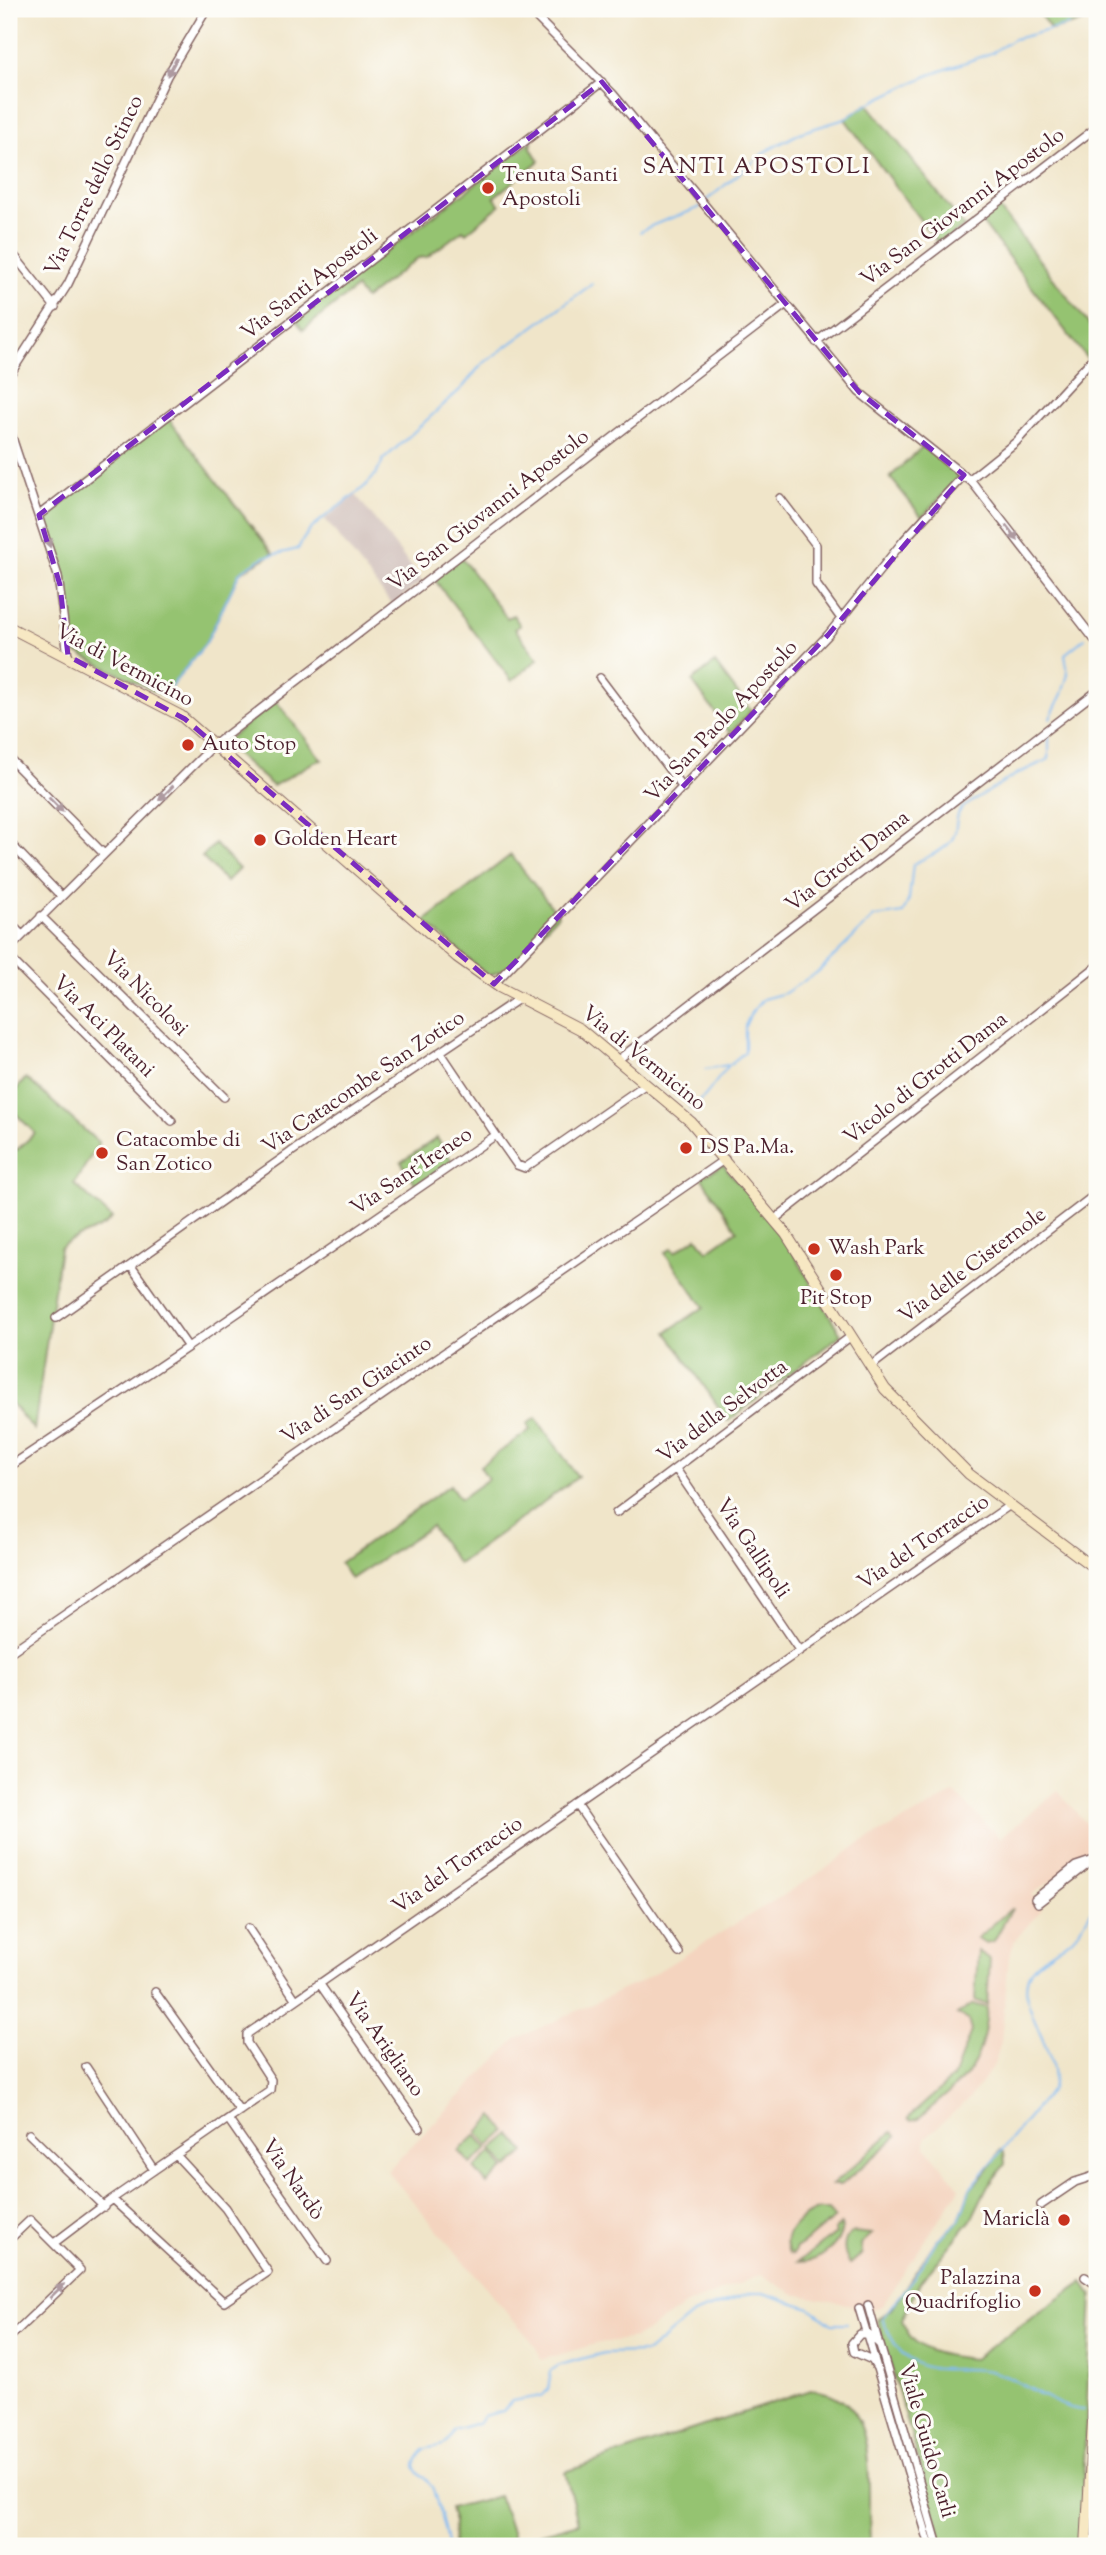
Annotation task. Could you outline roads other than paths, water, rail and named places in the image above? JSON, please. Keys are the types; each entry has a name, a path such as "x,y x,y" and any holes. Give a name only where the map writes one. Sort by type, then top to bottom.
{"main road":[{"name":"Via di Vermicino","path":"9,627 166,706 215,745 457,957 494,984 578,1027 619,1059 691,1122 725,1158 775,1219 885,1389 962,1468 1097,1570"},
{"path":"1090,2542 1097,2350"}],"street":[{"name":"Via Torre dello Stinco","path":"9,376 55,307 105,211 169,73 207,9"},
{"path":"528,9 602,82 866,399 967,477 1097,643"},
{"name":"Via Santi Apostoli","path":"38,515 602,82"},
{"name":"Via San Giovanni Apostolo","path":"816,342 1097,127"},
{"path":"9,249 55,307"},
{"name":"Via San Giovanni Apostolo","path":"215,745 785,305"},
{"name":"Via San Paolo Apostolo","path":"494,984 842,620 904,540 967,477 1016,442 1097,354"},
{"path":"9,432 60,585 68,656"},
{"path":"780,498 816,545 817,586 842,620"},
{"path":"600,678 683,788"},
{"name":"Via Grotti Dama","path":"619,1059 1097,691"},
{"path":"9,949 21,934 215,745"},
{"path":"9,758 103,853"},
{"path":"9,842 61,895"},
{"name":"Via Nicolosi","path":"41,916 224,1097"},
{"path":"9,922 21,934"},
{"name":"Via Aci Platani","path":"9,957 172,1121"},
{"name":"Vicolo di Grotti Dama","path":"775,1219 1097,966"},
{"name":"Via Catacombe San Zotico","path":"56,1318 291,1152 520,998"},
{"path":"441,1053 496,1135"},
{"name":"Via Sant'Ireneo","path":"9,1468 496,1135 518,1166 526,1168 646,1084"},
{"name":"Via di San Giacinto","path":"9,1653 725,1158"},
{"name":"Via delle Cisternole","path":"870,1367 1097,1193"},
{"path":"131,1266 188,1347"},
{"name":"Via della Selvotta","path":"616,1513 850,1337"},
{"name":"Via Gallipoli","path":"676,1469 799,1650"},
{"name":"Via del Torraccio","path":"54,2243 112,2199 240,2111 272,2085 247,2043 247,2034 1010,1505"},
{"path":"577,1805 679,1953"},
{"path":"1037,1901 1076,1866 1097,1859"},
{"path":"248,1928 296,2000"},
{"name":"Via Arigliano","path":"319,1983 420,2127"},
{"path":"155,1992 240,2111"},
{"path":"86,2067 154,2170"},
{"name":"Via Nardò","path":"228,2119 327,2261"},
{"path":"29,2134 104,2207"},
{"path":"112,2199 224,2302 268,2272 225,2208 176,2155"},
{"path":"1041,2205 1075,2182 1097,2175"},
{"path":"9,2240 30,2220 80,2270 9,2338"},
{"path":"1084,2277 1097,2286"},
{"name":"Viale Guido Carli","path":"868,2305 938,2546"},
{"name":"Viale Guido Carli","path":"859,2308 930,2546"},
{"name":"Viale Guido Carli","path":"867,2333 880,2345"},
{"name":"Viale Guido Carli","path":"867,2333 857,2336 852,2348 858,2356 872,2360 878,2370"}],"waterway":[{"path":"706,201 766,151 802,132 845,119 868,104 927,76 991,53 1014,39 1069,25"},
{"path":"640,232 700,207"},
{"path":"168,698 169,689 206,643 240,572 264,557 298,549 316,524 366,485 383,460 463,387 481,365 592,284"},
{"path":"1092,629 1097,620"},
{"path":"1050,718 1068,674 1065,654 1085,638"},
{"path":"689,1109 705,1096 729,1065 745,1052 745,1026 751,1013 763,999 785,993 819,971 874,917 903,913 909,899 913,864 948,845 962,808 1015,775 1049,759 1049,735"},
{"path":"705,1069 728,1065"},
{"path":"1083,2410 1050,2400 994,2372 939,2369 918,2364 900,2350 882,2318 914,2277 937,2240 959,2221 970,2189 1051,2090 1054,2077 1051,2063 1027,1997 1027,1982 1032,1969 1075,1935 1097,1903"},
{"path":"447,2546 432,2488 415,2467 419,2457 425,2449 446,2443 454,2430 478,2423 483,2416 503,2411 512,2401 542,2396 548,2390 551,2371 559,2365 604,2353 647,2352 693,2314 751,2293 763,2293 810,2308 832,2324 847,2324"}],"place":[{"name":"Tenuta Santi Apostoli","path":"488,188"},
{"name":"Auto Stop","path":"188,745"},
{"name":"Golden Heart","path":"260,840"},
{"name":"DS Pa.Ma.","path":"686,1148"},
{"name":"Catacombe di San Zotico","path":"102,1153"},
{"name":"Wash Park","path":"814,1249"},
{"name":"Pit Stop","path":"836,1275"},
{"name":"Mariclà","path":"1064,2220"},
{"name":"Palazzina Quadrifoglio","path":"1035,2291"}],"district":[{"name":"SANTI APOSTOLI","path":"757,167"}]}
